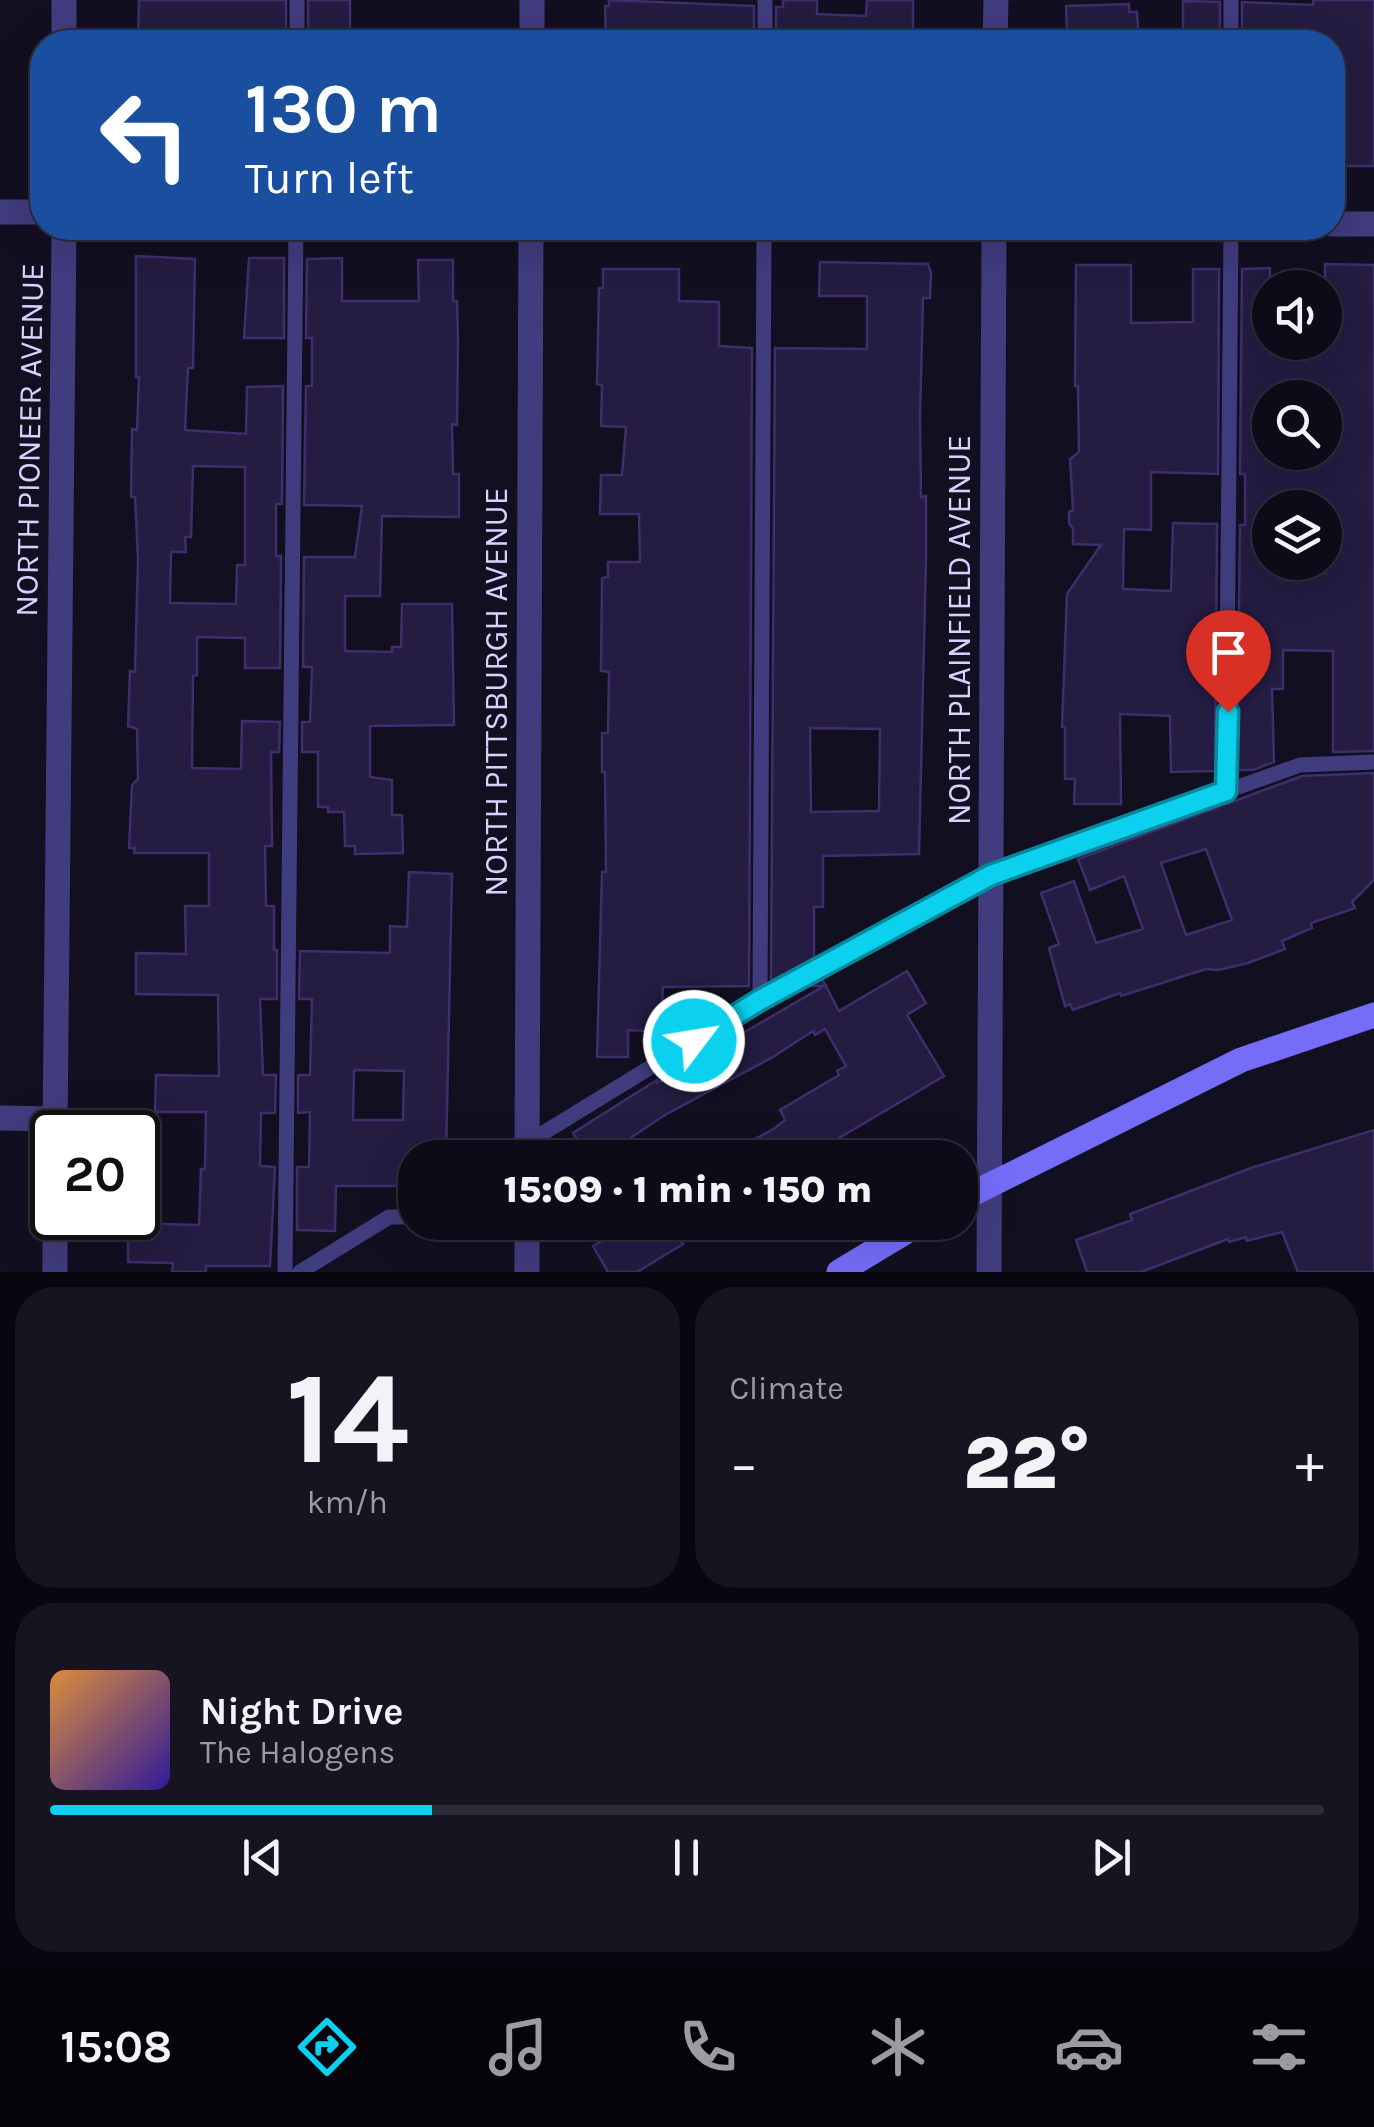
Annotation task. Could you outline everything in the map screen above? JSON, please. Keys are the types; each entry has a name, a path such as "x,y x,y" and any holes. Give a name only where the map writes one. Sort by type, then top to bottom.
{"main road":[{"path":"978,1189 1241,1060 1374,1014"},
{"path":"838,1272 892,1240"}],"street":[{"path":"64,0 64,30"},
{"path":"532,0 532,30"},
{"path":"995,30 996,0"},
{"path":"0,212 30,212"},
{"path":"1345,224 1374,224"},
{"name":"NORTH PIONEER AVENUE","path":"55,1110 64,240"},
{"name":"NORTH PITTSBURGH AVENUE","path":"527,1140 531,240"},
{"name":"NORTH PLAINFIELD AVENUE","path":"989,1272 994,240"},
{"path":"0,1118 30,1122"},
{"path":"55,1240 55,1272"},
{"path":"527,1240 527,1272"}],"lane":[{"path":"297,0 297,30"},
{"path":"765,30 766,0"},
{"path":"1231,30 1232,0"},
{"path":"286,1272 296,240"},
{"path":"760,1000 764,240"},
{"path":"1226,791 1230,240"},
{"path":"543,1140 760,1000 991,875 1308,763 1374,762"},
{"path":"300,1272 389,1217 398,1217"}],"building":[{"path":"139,0 286,0 286,30 138,30"},
{"path":"308,0 350,0 350,30 308,30"},
{"path":"609,0 754,6 754,30 606,30 605,6 609,6"},
{"path":"783,0 817,0 817,14 866,16 867,0 913,0 913,30 776,30 776,7 783,7"},
{"path":"1313,0 1374,0 1374,166 1345,166 1345,30 1242,30 1242,2 1313,5"},
{"path":"1183,1 1220,2 1220,30 1183,30"},
{"path":"1129,4 1129,12 1137,12 1138,30 1067,30 1066,6"},
{"path":"136,256 195,259 193,368 188,368 185,430 246,434 247,387 283,386 282,504 276,504 276,556 281,556 280,668 245,668 245,638 197,637 197,675 193,676 192,768 241,769 242,721 280,722 279,752 271,752 272,846 265,846 266,906 274,906 277,999 260,999 263,1075 276,1075 275,1113 261,1113 260,1166 275,1167 270,1266 206,1266 206,1272 172,1272 173,1263 128,1262 128,1240 160,1240 160,1224 199,1225 206,1112 155,1110 156,1075 219,1076 218,995 136,994 136,953 186,954 185,906 209,906 209,853 134,853 135,848 129,848 132,785 138,779 137,729 128,726 130,671 135,672 138,559 135,497 131,497 132,429 137,430","holes":["193,466 245,467 245,565 237,565 236,604 170,603 171,552 186,552 185,537 191,537"]},
{"path":"249,258 284,258 284,338 244,338"},
{"path":"342,258 342,301 419,301 418,260 453,260 458,339 453,474 459,474 459,517 382,516 380,596 345,596 345,651 392,652 392,647 401,647 402,604 452,604 454,725 370,726 370,777 392,780 392,815 402,815 403,853 355,854 355,846 345,846 344,812 328,812 328,807 318,807 318,752 302,752 302,722 310,722 312,667 303,667 304,557 355,557 362,506 304,505 306,386 312,386 312,338 306,338 307,259"},
{"path":"820,262 928,264 931,273 930,298 923,298 920,416 926,559 919,854 823,856 823,907 814,907 814,958 771,981 775,348 867,349 867,296 819,296","holes":["810,728 880,729 879,811 811,812"]},
{"path":"1325,264 1374,265 1374,751 1333,752 1333,651 1283,650 1283,689 1272,689 1274,762 1253,770 1237,770 1240,525 1245,525 1245,474 1240,474 1242,269 1270,268 1252,270 1252,360 1342,360 1342,270 1325,270"},
{"path":"1076,265 1131,265 1131,323 1193,322 1193,269 1219,269 1218,474 1151,472 1151,530 1124,529 1123,589 1171,591 1173,523 1217,524 1215,771 1171,772 1170,716 1120,714 1121,804 1074,804 1075,779 1065,779 1062,727 1067,594 1101,545 1073,544 1069,523 1069,512 1073,510 1070,459 1079,452"},
{"path":"603,269 679,269 679,301 719,302 719,346 752,348 749,986 663,987 661,1019 650,1018 649,1031 628,1030 628,1057 597,1057 602,872 606,872 602,733 608,733 609,672 601,671 602,578 608,577 608,562 640,562 639,514 600,514 601,475 622,475 626,427 601,426 602,385 597,384 599,288 603,288"},
{"path":"1374,773 1374,880 1352,902 1355,908 1311,923 1312,928 1282,941 1285,949 1248,963 1206,969 1073,1010 1070,1004 1065,1006 1049,948 1059,944 1041,893 1074,881 1096,943 1143,929 1124,876 1090,890 1078,859 1302,776","holes":["1206,849 1232,920 1186,935 1161,863"]},
{"path":"409,872 452,874 446,1140 398,1140 398,1186 336,1186 335,1231 297,1230 297,1167 309,1167 310,1112 298,1113 298,1075 310,1075 312,999 299,999 300,951 390,953 390,926 407,927","holes":["354,1070 404,1071 403,1120 353,1120"]},
{"path":"907,971 926,1003 907,1015 944,1076 836,1140 753,1140 785,1120 780,1110 839,1075 837,1071 846,1066 825,1029 815,1035 813,1031 627,1140 577,1140 573,1133 657,1080 824,986 810,986 822,979 839,1011"},
{"path":"1374,1130 1374,1272 1298,1272 1282,1232 1247,1241 1246,1237 1229,1242 1228,1239 1141,1272 1087,1272 1076,1240 1132,1220 1130,1214 1251,1168"},
{"path":"604,1240 681,1240 683,1244 637,1272 608,1272 593,1246"}],"route":[{"path":"694,1041 760,1000 991,875 1226,791 1228,712"}]}
